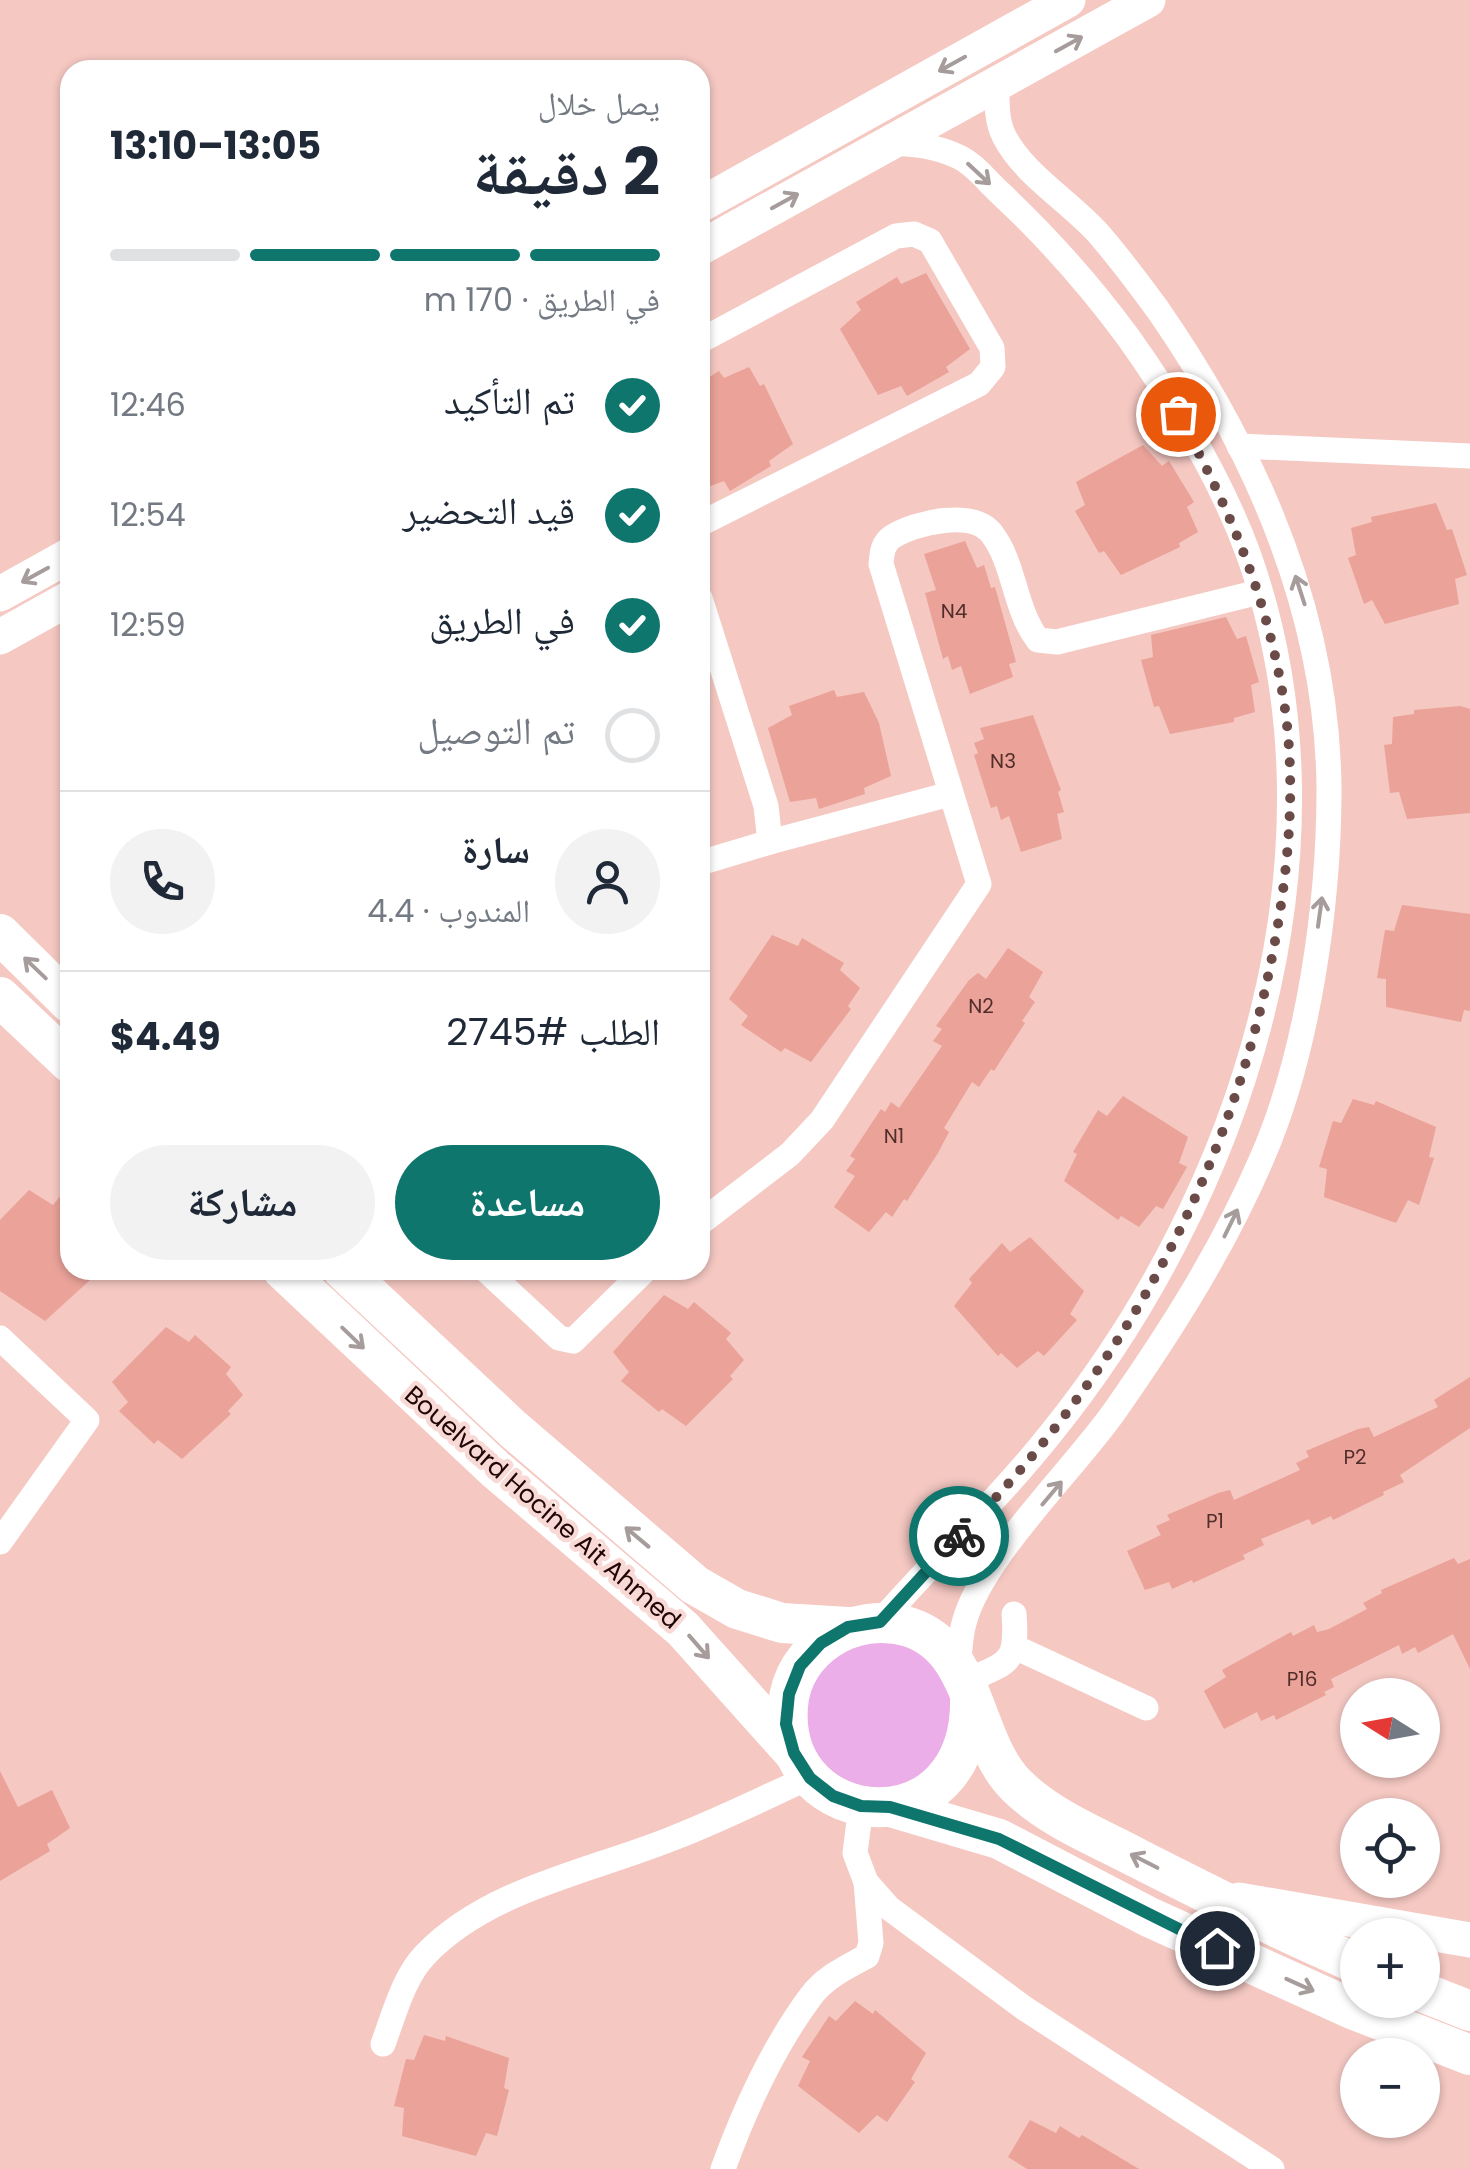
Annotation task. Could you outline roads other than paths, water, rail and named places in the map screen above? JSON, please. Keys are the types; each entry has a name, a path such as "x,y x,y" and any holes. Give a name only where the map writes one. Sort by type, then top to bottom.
{"main road":[{"path":"0,934 60,992"},
{"path":"0,996 60,1054"},
{"name":"Bouelvard Hocine Ait Ahmed","path":"293,1280 495,1469 683,1629 802,1765"},
{"path":"363,1280 514,1429 695,1585 736,1609 782,1623 910,1628 938,1643 964,1682 1015,1784 1058,1817 1340,1955"},
{"path":"864,1625 821,1643 800,1666 789,1694 786,1724 802,1765 833,1796 999,1839 1149,1916 1352,2009 1470,2055"},
{"path":"876,1807 931,1790 961,1758 971,1728 964,1682"},
{"path":"1440,1999 1470,2011"}],"street":[{"path":"710,198 1068,0"},
{"path":"710,242 1148,0"},
{"path":"997,84 997,114 1004,138 1097,232 1156,308 1209,388 1272,512 1304,602 1322,692 1329,791 1322,900 1300,1028 1263,1156 1219,1248 1167,1337 1090,1446 981,1584 964,1621 964,1682 1009,1662 1016,1648 1014,1614"},
{"path":"864,1625 1054,1430 1148,1294 1201,1191 1244,1078 1269,975 1286,872 1291,769 1284,699 1247,552 1163,387 1105,306 1040,230 964,159 927,145 890,143"},
{"path":"710,336 896,236 914,234 930,241 992,348 993,367 979,384 710,519"},
{"path":"1239,446 1470,456"},
{"path":"710,1215 790,1154 822,1120 979,884 880,564 883,547 892,537 959,517 976,520 993,534 1027,626 1038,640 1056,642 1259,592"},
{"path":"0,594 60,561"},
{"path":"0,637 60,604"},
{"path":"710,629 756,773 770,842"},
{"path":"710,860 950,794"},
{"path":"497,1280 559,1338 573,1342 635,1280"},
{"path":"0,1338 87,1420 0,1542"},
{"path":"1016,1648 1146,1708"},
{"path":"383,2044 404,1988 422,1957 466,1919 523,1893 673,1839 802,1765"},
{"path":"723,2169 755,2096 812,1994 837,1972 867,1956 871,1943 866,1882 855,1853 876,1807"},
{"path":"866,1882 889,1908 1024,2008 1272,2169"},
{"path":"1210,1894 1470,1940"}]}
